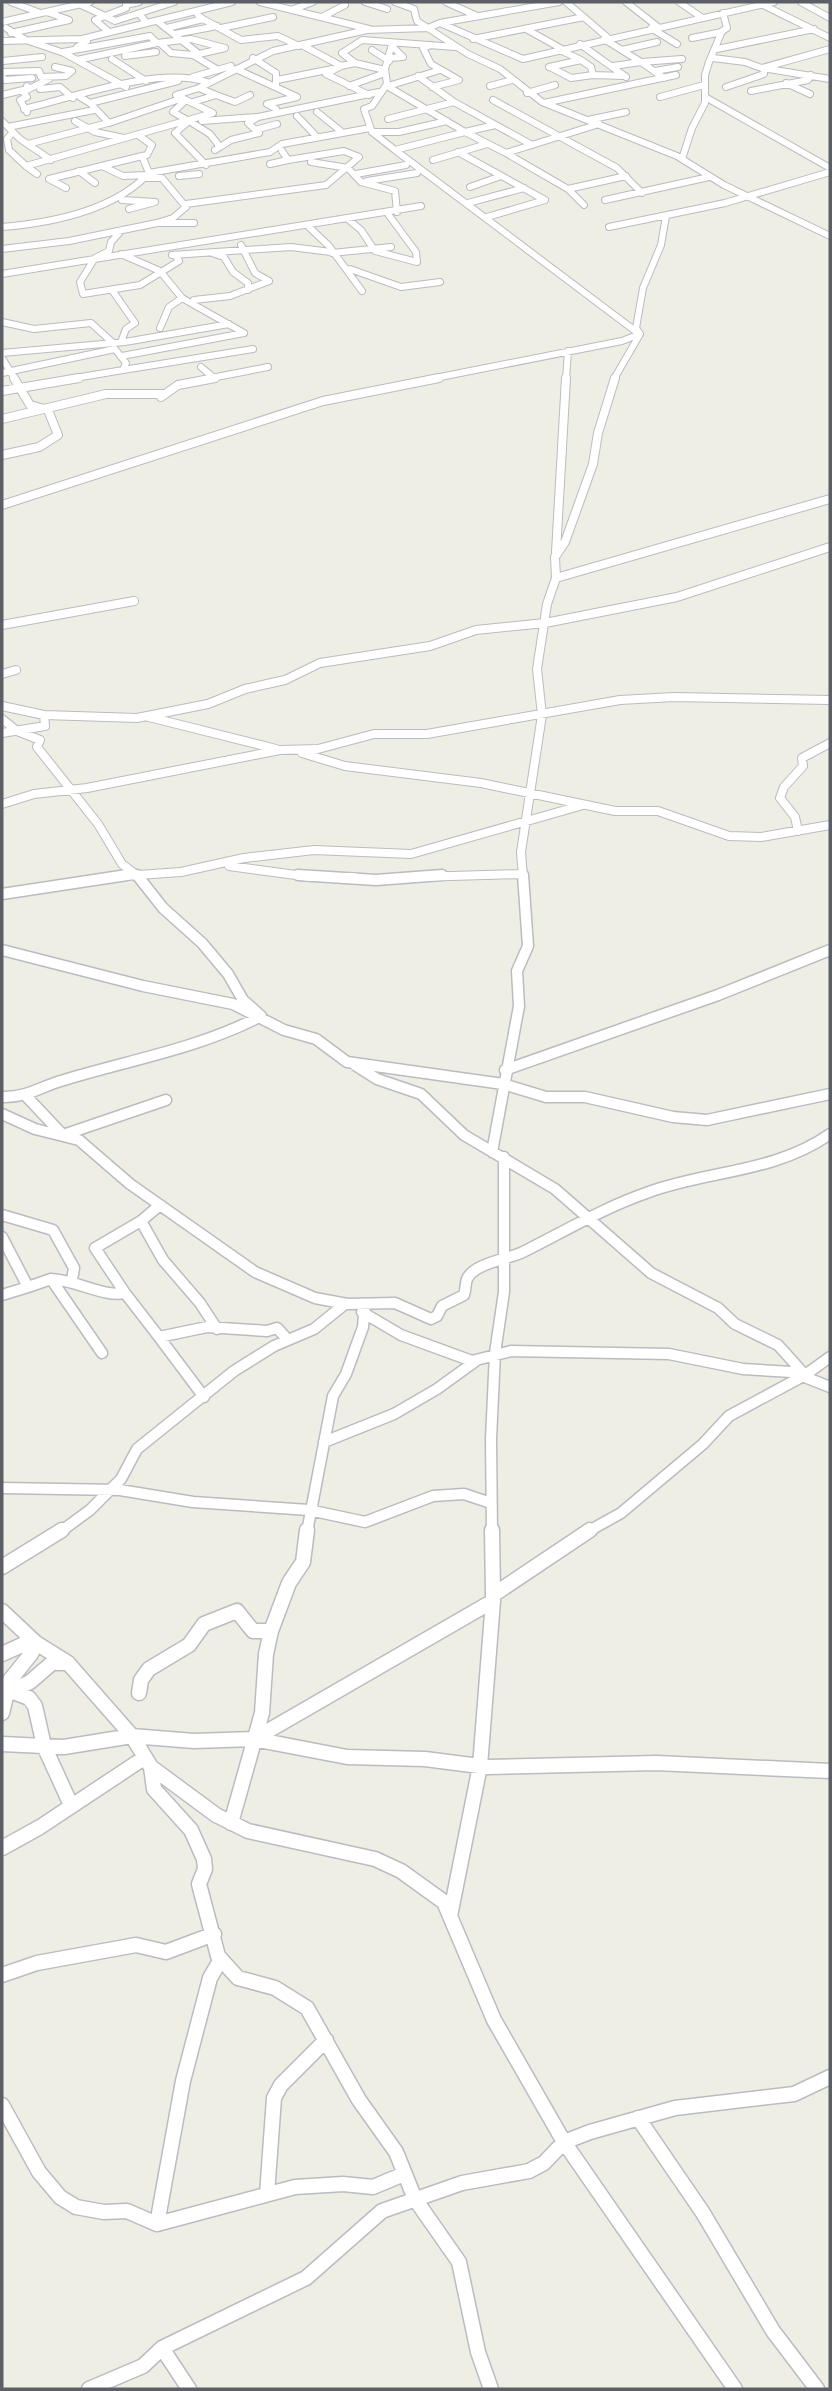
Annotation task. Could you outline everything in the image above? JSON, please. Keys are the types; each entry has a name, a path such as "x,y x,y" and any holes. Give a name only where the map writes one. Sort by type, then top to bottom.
{"street":[{"path":"3,29 17,32 69,20 10,2"},
{"path":"21,5 31,2"},
{"path":"3,29 13,19 90,2"},
{"path":"118,2 133,11"},
{"path":"108,32 95,20 139,2"},
{"path":"79,4 115,21 174,2"},
{"path":"210,2 218,5"},
{"path":"74,49 85,40 108,32 232,2"},
{"path":"260,2 373,32 392,46 412,68"},
{"path":"275,7 286,2"},
{"path":"291,10 313,2"},
{"path":"365,2 387,9"},
{"path":"395,2 414,9 418,22 500,69 527,93 544,103 682,159 709,177 830,236"},
{"path":"446,2 477,16"},
{"path":"10,129 300,45 342,36 428,27 559,2"},
{"path":"566,2 606,38 664,78"},
{"path":"626,2 659,27"},
{"path":"679,2 701,18"},
{"path":"731,2 741,9"},
{"path":"440,23 519,59 774,2"},
{"path":"801,2 830,19"},
{"path":"761,4 829,36"},
{"path":"322,17 345,5"},
{"path":"309,14 323,7"},
{"path":"193,11 241,40 270,33 291,39 341,66"},
{"path":"692,38 722,32 727,28 723,13"},
{"path":"140,15 147,23"},
{"path":"175,34 273,17"},
{"path":"392,46 454,45 584,17"},
{"path":"167,28 203,19"},
{"path":"807,25 830,19"},
{"path":"157,21 182,40 196,56 218,70"},
{"path":"650,28 677,44"},
{"path":"3,29 33,42 71,36 108,44"},
{"path":"526,29 581,60 591,67 593,75"},
{"path":"717,49 814,29"},
{"path":"17,32 21,38 63,52 126,88"},
{"path":"373,32 342,53 355,63 385,72"},
{"path":"638,32 666,47"},
{"path":"722,32 717,49 706,68 704,85 707,98 830,170"},
{"path":"63,52 150,36 159,43 170,53 196,56 225,48 213,42 182,40 159,43 120,54 112,59"},
{"path":"342,36 384,42"},
{"path":"622,50 657,42"},
{"path":"580,44 638,85"},
{"path":"432,45 422,51 440,70 466,84"},
{"path":"392,46 384,88 372,106 364,109 371,130 640,334"},
{"path":"733,46 740,52"},
{"path":"726,87 763,71 830,49"},
{"path":"372,50 389,59 403,57"},
{"path":"77,60 156,52"},
{"path":"574,56 590,52"},
{"path":"192,77 184,67 196,56"},
{"path":"42,57 2,60 5,79 58,76 87,66 102,57 112,59 146,81"},
{"path":"713,58 763,71 830,79"},
{"path":"220,147 210,134 189,121 173,112 146,103 199,88 252,59"},
{"path":"252,59 276,73 276,83"},
{"path":"613,66 682,59"},
{"path":"581,60 547,68 571,78 593,75 626,77"},
{"path":"276,83 355,63"},
{"path":"55,67 72,71"},
{"path":"655,71 678,67"},
{"path":"236,69 276,83 297,97 267,104 276,109"},
{"path":"332,69 326,74 369,95"},
{"path":"205,165 191,153 175,132 189,121 241,120 369,95 440,70"},
{"path":"4,73 39,71 44,78 47,84 38,94 27,97 20,103"},
{"path":"763,71 810,94"},
{"path":"349,86 385,72"},
{"path":"544,103 676,75"},
{"path":"751,91 783,82 808,80 811,75"},
{"path":"24,109 126,88 162,76 192,77 207,82"},
{"path":"418,76 454,102 532,145"},
{"path":"5,94 27,89 27,78"},
{"path":"27,97 23,92 44,78"},
{"path":"432,87 459,80"},
{"path":"490,86 512,80"},
{"path":"527,93 555,85"},
{"path":"660,97 704,85"},
{"path":"40,89 60,87 92,106 108,123"},
{"path":"199,88 235,102 250,95"},
{"path":"384,88 428,109 568,189 584,205"},
{"path":"595,93 599,102"},
{"path":"5,94 39,120"},
{"path":"26,166 213,113 210,108 176,94"},
{"path":"28,144 155,108 216,95"},
{"path":"682,159 691,142 692,127 707,98"},
{"path":"173,112 187,100"},
{"path":"493,100 626,176 642,192"},
{"path":"388,118 454,102"},
{"path":"317,112 342,132"},
{"path":"588,120 626,112"},
{"path":"297,116 317,137"},
{"path":"248,124 258,117"},
{"path":"227,161 215,150 231,140 259,133 241,120"},
{"path":"2,121 51,160"},
{"path":"75,121 89,128 127,138"},
{"path":"102,166 118,176 131,178 271,152 282,144 342,132 399,132 447,121"},
{"path":"255,130 277,124"},
{"path":"506,153 599,124"},
{"path":"395,150 495,125"},
{"path":"10,129 7,139 9,150 37,174"},
{"path":"66,188 49,178 147,155 152,145 138,135"},
{"path":"433,160 487,144"},
{"path":"355,145 359,157"},
{"path":"282,151 291,160 348,168 361,182 395,191 397,212"},
{"path":"270,163 344,151 359,157"},
{"path":"458,152 545,201 487,216"},
{"path":"142,156 149,173"},
{"path":"321,156 320,160 325,164"},
{"path":"2,248 25,239 69,242 157,223 173,218 186,207 326,185 359,157"},
{"path":"356,174 405,165"},
{"path":"609,228 749,196 830,170"},
{"path":"79,171 94,183"},
{"path":"361,182 417,173"},
{"path":"2,227 49,223 120,198 144,178 199,174"},
{"path":"186,185 188,175"},
{"path":"470,187 501,176"},
{"path":"568,189 626,176"},
{"path":"605,200 709,177"},
{"path":"162,178 186,207 208,241"},
{"path":"468,203 524,188"},
{"path":"120,198 140,224 138,227"},
{"path":"120,198 155,202 129,209"},
{"path":"2,274 309,227 421,206"},
{"path":"349,220 373,249 417,262 416,252 398,231 396,220 388,214"},
{"path":"640,334 636,328 643,288 661,245 666,216"},
{"path":"157,223 194,223"},
{"path":"21,226 25,239"},
{"path":"309,227 318,232 332,253 350,269 362,291"},
{"path":"122,230 111,242 109,251 95,258 80,282 83,294 169,277"},
{"path":"368,240 405,238"},
{"path":"160,328 169,307 182,298 218,299 269,281 255,273 246,249 230,239"},
{"path":"148,250 175,255 299,247 332,253 391,247"},
{"path":"210,252 224,257 233,272 248,283 248,290"},
{"path":"120,254 169,277 182,298"},
{"path":"152,280 160,271 179,261 175,255"},
{"path":"350,269 401,287 440,282"},
{"path":"112,290 135,323 126,329 121,342"},
{"path":"122,356 244,333 196,305 194,300"},
{"path":"2,322 34,329 91,323 122,356 126,363 123,370"},
{"path":"5,373 121,342 229,324"},
{"path":"2,505 323,401 640,334"},
{"path":"556,555 565,542 593,464 598,433 617,371 640,334"},
{"path":"2,356 114,346"},
{"path":"2,391 253,349"},
{"path":"450,1917 480,1766 487,1708 493,1598 491,1503 495,1353 504,1292 498,1154 503,1084 519,1006 517,971 528,946 521,852 528,792 542,715 537,669 547,604 556,578 568,351"},
{"path":"2,356 7,362 5,373"},
{"path":"201,367 214,378"},
{"path":"2,419 106,394 162,396 178,385 268,367"},
{"path":"5,373 33,407 48,410"},
{"path":"2,455 39,447 58,435 48,410"},
{"path":"556,578 637,552 698,538 830,499"},
{"path":"2,706 44,715 147,716 214,703 245,690 285,680 320,663 430,646 476,630 545,623 677,597 830,547"},
{"path":"2,625 134,601"},
{"path":"2,674 16,670"},
{"path":"2,804 34,794 72,790 280,750 318,749 374,734 427,734 621,700 674,697 830,700"},
{"path":"2,733 45,726 44,715"},
{"path":"147,716 345,766 398,771 528,792 615,811 658,811 729,836 761,837 830,825"},
{"path":"2,719 18,731 40,740 37,747 98,824 122,864 136,874 163,908 207,949 243,1000 261,1016"},
{"path":"798,831 795,817 780,798 784,787 803,766 802,758 830,743"},
{"path":"219,866 244,858 314,850 411,854 586,804"},
{"path":"2,894 136,874 219,866 252,867 317,878 345,876 376,880 476,873 523,874"},
{"path":"505,1070 718,995 830,950"},
{"path":"3,951 143,986 233,1004 284,1030 316,1039 377,1079 421,1094 464,1135 555,1189 586,1219 651,1273 697,1295 718,1308 735,1324 778,1345 805,1375"},
{"path":"2,1097 26,1096 60,1081 226,1034 261,1016"},
{"path":"351,1063 503,1084 546,1097 585,1097 673,1117 707,1120 830,1094"},
{"path":"26,1096 63,1134"},
{"path":"63,1134 166,1100"},
{"path":"2,1114 35,1129 79,1140 127,1182 191,1230 255,1272 315,1298 365,1309 427,1345 477,1360"},
{"path":"365,1309 395,1303 431,1318 437,1316 442,1306 464,1295 466,1281 472,1273 503,1261 586,1219 661,1188 780,1163 815,1147 830,1134"},
{"path":"160,1205 141,1221 95,1248 125,1293 205,1397"},
{"path":"2,1215 53,1230 74,1268 72,1280"},
{"path":"141,1221 163,1260 200,1303 216,1329"},
{"path":"2,1237 28,1287"},
{"path":"2,1295 51,1279 72,1280 113,1296 125,1293"},
{"path":"51,1279 102,1353"},
{"path":"2,1567 62,1531 90,1510 121,1479 137,1450 234,1371 288,1339 314,1329 346,1304"},
{"path":"231,1823 262,1713 266,1654 271,1630 289,1583 303,1562 309,1533 309,1510 315,1500 333,1396 346,1374 365,1309"},
{"path":"159,1337 188,1329 267,1331 277,1328 288,1339"},
{"path":"324,1442 363,1429 452,1381 477,1360 495,1353 581,1350 662,1353 743,1369 778,1370 805,1375 830,1387"},
{"path":"254,1739 493,1598 600,1523 621,1513 703,1444 729,1416 805,1375 830,1357"},
{"path":"2,1488 109,1490 193,1502 309,1510 365,1522 433,1496 464,1494 491,1503"},
{"path":"2,1611 34,1642 68,1663 132,1736 148,1762 155,1789 191,1830 204,1859 205,1869 199,1884 221,1959 238,1978 275,1988 307,2008 359,2100 396,2152 415,2200 459,2262 478,2352 491,2389"},
{"path":"139,1693 141,1679 149,1669 189,1645 204,1624 237,1611 253,1631 271,1630"},
{"path":"2,1654 34,1642"},
{"path":"2,1713 11,1690 11,1679 29,1660 34,1642"},
{"path":"11,1690 30,1682 52,1663 68,1663"},
{"path":"11,1690 29,1698 35,1706 44,1746 71,1805"},
{"path":"2,1744 64,1746 132,1736 194,1741 254,1739 344,1757 425,1759 480,1766 656,1763 830,1771"},
{"path":"2,1848 148,1762"},
{"path":"148,1762 231,1823 248,1831 283,1836 374,1859 401,1871 444,1902 494,2020 565,2142 735,2389"},
{"path":"2,1975 37,1963 136,1945 166,1951 214,1934"},
{"path":"157,2224 183,2081 210,1978 221,1959"},
{"path":"267,2194 274,2098 281,2085 326,2040"},
{"path":"89,2389 143,2366 162,2348 306,2278 382,2211 470,2180 520,2174 538,2167 565,2142 638,2118 675,2108 794,2094 830,2077"},
{"path":"2,2105 39,2172 60,2197 76,2207 104,2212 127,2211 157,2224 295,2187 343,2184 373,2187 404,2174"},
{"path":"638,2118 703,2213 773,2331 817,2389"},
{"path":"162,2348 189,2389"}]}
